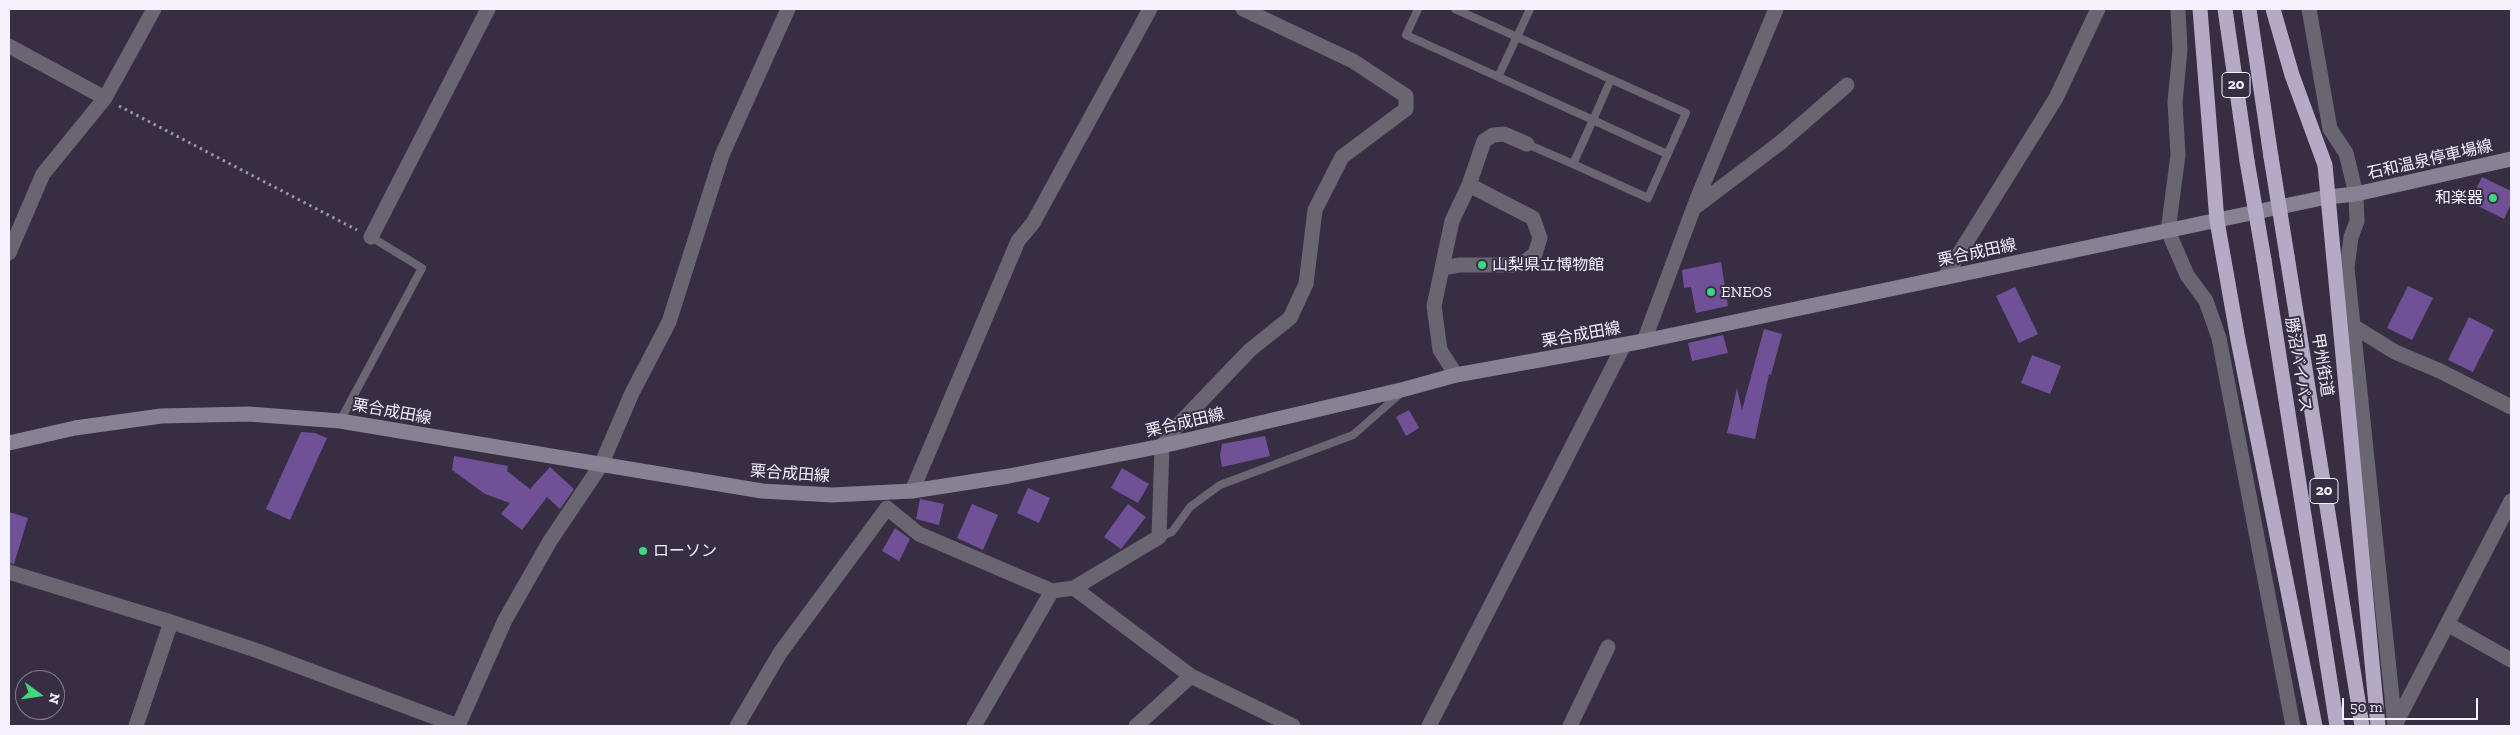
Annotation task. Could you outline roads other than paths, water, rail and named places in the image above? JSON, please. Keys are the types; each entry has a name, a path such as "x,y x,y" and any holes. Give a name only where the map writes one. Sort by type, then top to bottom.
{"highway":[{"path":"2200,9 2217,221 2238,340 2315,726"},
{"name":"勝沼バイパス","path":"2225,9 2247,161 2337,726"},
{"name":"甲州街道","path":"2249,9 2362,726"},
{"path":"2274,9 2292,75 2325,165 2378,726"}],"main road":[{"name":"石和温泉停車場線","path":"2356,194 2511,159"},
{"name":"栗合成田線","path":"9,443 76,428 161,416 249,414 340,421 762,491 832,495 912,491 1009,476 1162,446 1405,390 1456,375 1644,341 2327,197 2356,194"}],"street":[{"path":"9,253 43,174 105,98 154,9"},
{"path":"371,237 488,9"},
{"path":"9,576 171,622 258,651 458,726 505,620 550,541 601,465 632,393 669,322 722,155 788,9"},
{"path":"912,491 1018,241 1034,223 1150,9"},
{"path":"887,508 919,534 1052,591 1074,588 1159,537 1162,446 1179,424 1250,350 1290,318 1306,284 1315,210 1342,157 1406,109 1406,96 1353,61 1243,9"},
{"path":"1644,341 1693,209 1776,9"},
{"path":"1944,278 2056,98 2098,9"},
{"path":"2178,9 2180,50 2175,102 2178,155 2168,231 2187,275 2206,301 2219,338 2293,726"},
{"path":"2309,9 2330,129 2346,153 2356,194 2357,220 2351,237 2347,268 2395,726"},
{"path":"9,46 105,98"},
{"path":"1693,209 1780,143 1847,85"},
{"path":"1456,375 1440,350 1434,306 1452,221 1469,185 1484,141 1493,135 1504,134 1527,144"},
{"path":"1442,268 1460,265 1513,265 1526,261 1535,254 1540,238 1533,218 1469,185"},
{"path":"2353,326 2395,352 2440,371 2511,407"},
{"path":"1429,726 1624,345"},
{"path":"737,726 780,653 887,508 896,492"},
{"path":"2395,726 2511,503"},
{"path":"1074,588 1191,676 1293,726"},
{"path":"974,726 1052,591"},
{"path":"136,726 171,622"},
{"path":"2449,625 2511,660"},
{"path":"1570,726 1608,647"},
{"path":"1136,726 1191,676"}],"lane":[{"path":"1418,9 1406,35 1667,154"},
{"path":"1455,9 1686,113 1648,198 1527,144"},
{"path":"1498,77 1530,9"},
{"path":"1573,164 1611,79"},
{"path":"340,421 422,268 371,237"},
{"path":"1159,537 1172,532 1190,507 1220,485 1353,435 1405,390"}],"place":[{"name":"和楽器","path":"2493,198"},
{"name":"山梨県立博物館","path":"1482,265"},
{"name":"ENEOS","path":"1711,292"},
{"name":"ローソン","path":"643,551"}]}
